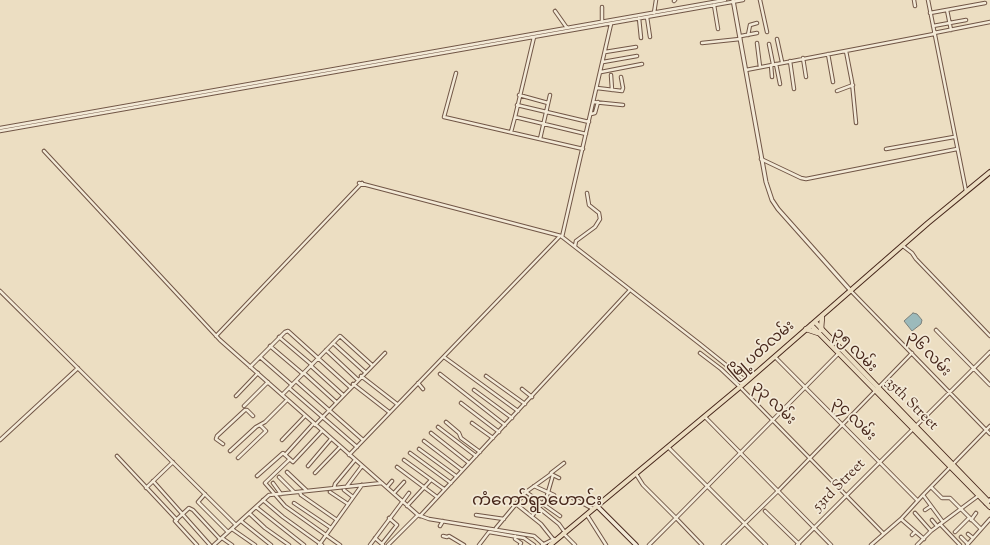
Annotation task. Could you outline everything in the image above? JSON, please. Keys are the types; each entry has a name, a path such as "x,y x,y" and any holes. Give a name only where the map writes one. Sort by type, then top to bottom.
{"highway":[{"path":"806,329 819,331 822,317"}],"main road":[{"name":"မြို့ပတ်လမ်း","path":"550,545 555,538 593,510 740,387 990,172"},
{"name":"35th Street","path":"813,324 877,390"},
{"name":"၃၅ လမ်း","path":"833,346 838,354 914,427"},
{"name":"35th Street","path":"914,427 950,465 989,502 990,507"},
{"path":"597,506 636,545"}],"street":[{"path":"654,13 656,0"},
{"path":"0,131 611,24 725,0"},
{"path":"0,128 602,21 654,13 664,13 743,0"},
{"path":"760,0 767,32"},
{"path":"914,0 915,6"},
{"path":"928,0 966,192"},
{"path":"733,1 741,37 761,159 766,182 774,204 851,291"},
{"path":"930,13 985,3"},
{"path":"714,5 718,29"},
{"path":"602,7 602,21"},
{"path":"947,10 951,30"},
{"path":"554,11 567,28"},
{"path":"648,17 650,37"},
{"path":"639,18 641,38"},
{"path":"933,26 966,20"},
{"path":"746,70 990,22"},
{"path":"349,454 561,236 583,149 611,24"},
{"path":"748,35 750,25 757,24"},
{"path":"702,43 757,33"},
{"path":"511,132 534,37"},
{"path":"777,39 782,62"},
{"path":"756,43 760,67"},
{"path":"768,44 780,84"},
{"path":"605,52 636,47"},
{"path":"846,51 853,85 856,123"},
{"path":"828,54 833,82"},
{"path":"603,62 637,56"},
{"path":"802,58 806,77"},
{"path":"790,61 794,89"},
{"path":"601,72 642,64"},
{"path":"772,77 773,64"},
{"path":"456,74 444,117 583,149"},
{"path":"611,75 612,90"},
{"path":"597,88 623,90 621,77"},
{"path":"837,91 853,85"},
{"path":"519,95 548,102"},
{"path":"540,139 550,95"},
{"path":"594,102 623,104"},
{"path":"591,114 595,113 598,102"},
{"path":"517,105 589,122"},
{"path":"515,117 586,134"},
{"path":"886,150 954,137"},
{"path":"761,159 806,179 957,149"},
{"path":"44,151 216,336 419,516 496,528 534,536 542,544 555,538 532,516 516,504"},
{"path":"216,336 360,183 561,236 746,381"},
{"path":"575,246 576,241 594,227 600,219 599,213 589,205 587,193"},
{"path":"903,246 912,253 990,336"},
{"path":"388,545 451,483 630,290"},
{"path":"0,291 236,525"},
{"name":"၃၆ လမ်း","path":"851,291 990,434"},
{"path":"250,367 279,337 288,330 350,387"},
{"path":"936,330 990,385"},
{"path":"282,395 340,336 372,365"},
{"path":"279,337 343,395"},
{"path":"333,343 365,372"},
{"path":"270,346 336,402"},
{"path":"326,350 358,380"},
{"name":"53rd Street","path":"798,544 990,352"},
{"path":"285,455 385,353"},
{"name":"၃၃ လမ်း","path":"700,353 721,369 740,387 883,533"},
{"path":"723,545 778,491 912,353"},
{"path":"649,545 838,354"},
{"path":"260,357 292,385"},
{"path":"444,357 518,411"},
{"name":"၃၄ လမ်း","path":"774,357 917,500"},
{"path":"0,440 78,368"},
{"path":"236,396 258,373"},
{"path":"440,374 505,425"},
{"path":"361,376 397,404"},
{"path":"486,376 525,404"},
{"path":"296,380 363,440"},
{"path":"244,406 268,382"},
{"path":"418,383 423,389"},
{"path":"353,384 389,412"},
{"path":"289,388 356,447"},
{"path":"474,390 512,418"},
{"path":"522,390 532,397"},
{"path":"230,451 287,400"},
{"path":"461,403 499,432"},
{"path":"224,444 216,438 217,436 245,410 253,416"},
{"path":"282,440 305,416"},
{"path":"704,417 831,545"},
{"path":"446,422 459,433 461,438 480,452"},
{"path":"472,423 493,438"},
{"path":"238,458 266,432 260,425"},
{"path":"871,545 883,533 889,530 901,519 950,465 990,426"},
{"path":"438,427 476,456"},
{"path":"257,476 283,453 293,462 322,430"},
{"path":"431,434 469,463"},
{"path":"308,466 331,439"},
{"path":"424,440 462,470"},
{"path":"315,473 340,447"},
{"path":"668,447 766,545"},
{"path":"419,449 456,476"},
{"path":"410,453 451,483"},
{"path":"117,456 197,545"},
{"path":"290,459 265,482 285,506 340,545"},
{"path":"334,488 334,484 355,460"},
{"path":"404,460 444,489"},
{"path":"146,488 173,462"},
{"path":"496,528 526,492 564,464"},
{"path":"347,486 362,466"},
{"path":"397,467 437,497"},
{"path":"287,472 306,491"},
{"path":"552,474 559,478"},
{"path":"532,516 544,503 549,492 552,474"},
{"path":"636,474 643,485 702,545"},
{"path":"279,477 294,492"},
{"path":"407,506 431,480"},
{"path":"153,481 210,545"},
{"path":"386,487 392,481"},
{"path":"394,494 404,482"},
{"path":"273,483 281,494"},
{"path":"214,545 268,496 274,494 382,483"},
{"path":"263,500 283,518 321,545 326,535 362,485"},
{"path":"534,486 554,495"},
{"path":"931,487 942,498 950,498 981,529"},
{"path":"344,490 353,497"},
{"path":"300,492 301,495 337,520"},
{"path":"330,492 348,504"},
{"path":"526,492 544,503 560,516"},
{"path":"370,545 401,501 409,493"},
{"path":"205,494 198,502 228,532"},
{"path":"922,495 943,522"},
{"path":"916,545 938,525 980,495"},
{"path":"523,496 559,524 575,545"},
{"path":"573,498 593,510"},
{"path":"294,503 331,528"},
{"path":"925,510 931,506"},
{"path":"256,507 304,545"},
{"path":"176,520 189,508 221,539 232,545"},
{"path":"765,511 798,544"},
{"path":"249,513 289,545"},
{"path":"915,513 931,531"},
{"path":"956,532 976,514"},
{"path":"476,515 504,519"},
{"path":"586,515 606,545"},
{"path":"375,538 383,544 397,524 389,518"},
{"path":"901,519 923,540 924,545"},
{"path":"961,537 967,544 990,519"},
{"path":"440,526 442,520"},
{"path":"932,520 960,545"},
{"path":"241,521 271,545"},
{"path":"232,529 255,545"},
{"path":"479,545 489,532 524,538 534,545"},
{"path":"912,535 915,532"},
{"path":"968,534 973,538"},
{"path":"443,536 447,538 449,536 464,545"},
{"path":"515,536 515,539 521,542 520,545"}],"water":[{"path":"913,313 917,314 922,320 921,324 912,331 904,321"}],"district":[{"name":"ကံကော်ရွာဟောင်း","path":"537,502"}]}
